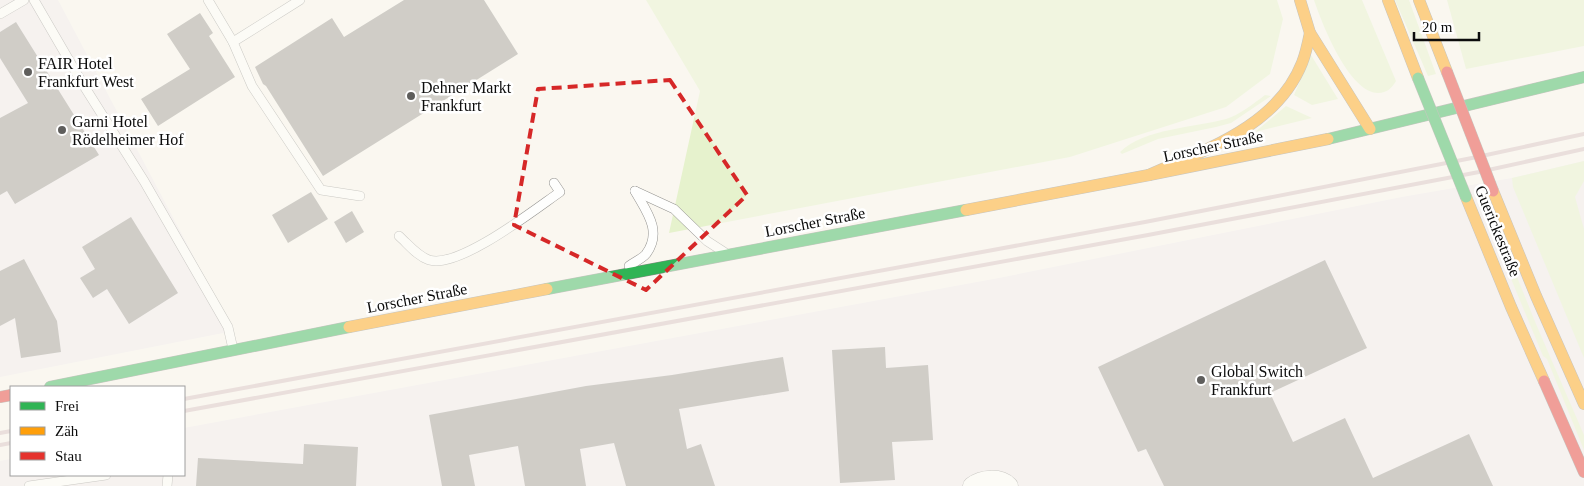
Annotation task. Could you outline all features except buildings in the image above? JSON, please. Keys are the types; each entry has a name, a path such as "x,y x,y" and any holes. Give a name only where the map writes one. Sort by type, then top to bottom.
{"main road":[{"path":"1300,0 1310,33 1370,129"},
{"name":"Guerickestraße","path":"1388,0 1511,307 1584,472"},
{"name":"Guerickestraße","path":"1419,0 1536,296 1584,404"},
{"path":"1149,175 1239,133 1262,119 1285,96 1302,66 1310,33"},
{"name":"Lorscher Straße","path":"55,386 233,350 1149,175 1370,129 1584,77"}],"street":[{"path":"972,486 975,483 988,479 1005,482 1009,486"}],"lane":[{"path":"0,14 24,0"},
{"path":"34,0 84,86 144,181 228,327 233,350"},
{"path":"208,0 233,42 252,86 321,190 360,196"},
{"path":"233,42 300,0"},
{"path":"399,236 418,254 430,260 453,259 482,244 560,192 554,182"},
{"path":"614,277 645,255 652,240 654,227 635,191 674,209 707,241 728,255"},
{"path":"30,486 99,476"}],"highlighted area":[{"path":"670,80 747,195 646,290 514,225 538,89"}],"shaded area":[{"path":"0,0 58,0 233,331 0,377"},
{"path":"1584,161 1584,486 0,486 0,461 10,459 10,476 185,476 185,428 999,278 1402,197 1512,178"}],"green space":[{"path":"646,0 1277,0 1283,19 1270,74 1226,107 1070,157 669,233 700,91"},
{"path":"1314,0 1362,0 1396,81 1389,90 1378,93 1367,90 1347,70 1330,40"},
{"path":"1395,0 1409,0 1436,74 1428,76"},
{"path":"1447,0 1584,0 1584,46 1466,69"},
{"path":"1311,55 1338,99 1312,105 1294,95"},
{"path":"1265,95 1271,96 1231,123 1158,139 1122,154 1120,152 1130,144 1156,133 1226,119 1247,109"},
{"path":"1286,106 1312,118 1255,132"},
{"path":"1584,161 1584,181 1575,197 1584,229 1584,358 1513,187 1512,178"},
{"path":"1483,193 1536,324 1584,435 1584,450 1476,194"}],"railway":[{"path":"185,399 1145,222 1477,157 1584,134"},
{"path":"185,411 1148,235 1479,172 1584,149"},
{"path":"0,433 10,431"},
{"path":"0,445 10,443"}],"traffic: fast":[{"path":"1328,139 1584,77"},
{"path":"1418,78 1466,197"},
{"path":"547,289 966,210"},
{"path":"55,386 349,327"}],"traffic: slow":[{"path":"1300,0 1310,33 1370,129"},
{"path":"1388,0 1418,78"},
{"path":"1419,0 1447,72"},
{"path":"1149,175 1216,145 1258,119 1276,103 1291,85 1302,63 1310,33"},
{"path":"966,210 1328,139"},
{"path":"1493,191 1536,296 1584,404"},
{"path":"1466,197 1511,307 1544,381"},
{"path":"349,327 547,289"}],"traffic: jam":[{"path":"1447,72 1493,191"},
{"path":"1544,381 1584,472"},
{"path":"0,397 10,395"}],"place":[{"name":"FAIR Hotel Frankfurt West","path":"28,72"},
{"name":"Dehner Markt Frankfurt","path":"411,96"},
{"name":"Garni Hotel Rödelheimer Hof","path":"62,130"},
{"name":"Global Switch Frankfurt","path":"1201,380"}]}
